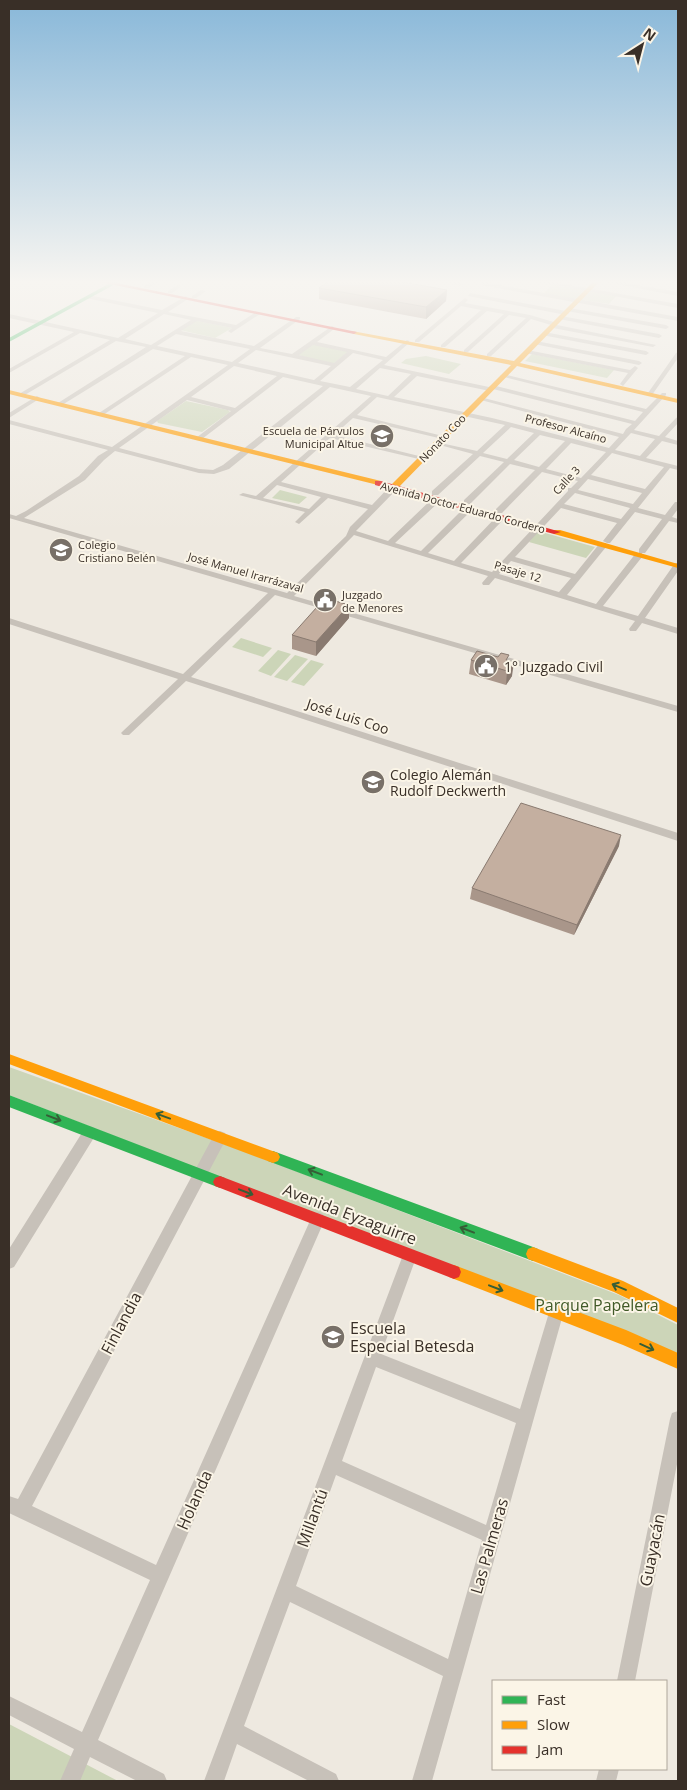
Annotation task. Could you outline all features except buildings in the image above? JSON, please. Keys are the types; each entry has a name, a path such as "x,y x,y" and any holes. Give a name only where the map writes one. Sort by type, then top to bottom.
{"main road":[{"name":"Nonato Coo","path":"397,485 514,365"},
{"path":"526,365 678,399"},
{"path":"528,365 623,384 657,394"},
{"name":"Avenida Doctor Eduardo Cordero","path":"9,392 397,485 640,553 678,566"},
{"name":"Avenida Doctor Eduardo Cordero","path":"640,553 678,561"},
{"name":"Avenida Eyzaguirre","path":"9,1059 618,1286 678,1316"},
{"name":"Avenida Eyzaguirre","path":"9,1101 626,1338 678,1361"}],"street":[{"path":"9,371 20,365"},
{"path":"21,394 72,365"},
{"path":"60,404 124,365"},
{"path":"100,414 175,365"},
{"path":"12,518 82,478 95,462 232,365"},
{"name":"Profesor Alcaíno","path":"235,365 509,425 533,422 539,432 675,466"},
{"path":"315,382 336,365"},
{"path":"593,365 632,372"},
{"path":"623,384 638,365"},
{"name":"Calle 3","path":"486,583 647,411 670,365"},
{"path":"351,390 380,366 491,388 635,423"},
{"path":"668,368 678,370"},
{"path":"389,398 416,374"},
{"path":"200,438 282,375"},
{"path":"503,376 647,411"},
{"path":"533,422 582,378"},
{"path":"9,422 199,471 214,472 224,469 328,385"},
{"path":"258,498 376,395"},
{"path":"9,416 37,398"},
{"path":"186,398 236,410"},
{"path":"480,399 533,422 625,433 678,443"},
{"path":"352,416 441,440 478,454 540,470 647,492"},
{"path":"641,459 678,419"},
{"path":"389,544 509,425"},
{"path":"422,554 539,432"},
{"path":"329,436 423,458"},
{"path":"455,564 540,470 570,440"},
{"path":"561,596 647,492 675,466"},
{"path":"276,483 374,508"},
{"name":"Nonato Coo","path":"289,596 397,485"},
{"path":"572,490 678,521"},
{"path":"243,495 309,512"},
{"path":"299,522 326,496"},
{"path":"598,607 678,504"},
{"path":"558,505 622,522"},
{"name":"José Manuel Irarrázaval","path":"12,518 678,709"},
{"name":"Pasaje 12","path":"351,532 678,631"},
{"path":"509,558 576,577"},
{"path":"633,629 678,566"},
{"path":"126,733 274,592"},
{"name":"José Luis Coo","path":"9,621 678,837"},
{"path":"9,1262 90,1132"},
{"name":"Finlandia","path":"15,1507 220,1137"},
{"name":"Holanda","path":"70,1781 318,1219"},
{"name":"Millantú","path":"214,1781 410,1255"},
{"name":"Las Palmeras","path":"422,1781 556,1311"},
{"path":"372,1358 525,1419"},
{"name":"Guayacán","path":"626,1680 678,1419"},
{"path":"332,1464 492,1536"},
{"path":"15,1507 160,1576"},
{"path":"285,1590 454,1671"},
{"path":"9,1704 157,1781"},
{"path":"232,1731 329,1781"}],"green space":[{"path":"408,365 460,365 449,374"},
{"path":"542,365 586,365 614,370 607,378"},
{"path":"186,401 230,412 202,432 158,423 157,421"},
{"path":"280,490 307,497 299,504 272,498"},
{"path":"538,531 595,547 586,558 529,542"},
{"path":"241,638 272,648 263,657 232,647"},
{"path":"278,650 291,654 271,676 258,671"},
{"path":"295,655 308,659 287,681 274,677"},
{"path":"311,660 324,664 304,686 291,682"},
{"name":"Parque Papelera","path":"9,1067 254,1155 619,1295 678,1325 678,1356 9,1095"},
{"path":"9,1724 118,1781 9,1781"}],"traffic: fast":[{"path":"9,1101 220,1182"},
{"path":"273,1157 533,1254"}],"traffic: slow":[{"path":"394,487 515,365"},
{"path":"520,365 678,401"},
{"path":"9,392 378,483"},
{"path":"557,532 678,566"},
{"path":"9,1059 273,1157"},
{"path":"533,1254 618,1286 678,1316"},
{"path":"454,1272 626,1338 678,1361"}],"traffic: jam":[{"path":"378,483 557,532"},
{"path":"220,1182 454,1272"}],"place":[{"name":"Escuela de Párvulos Municipal Altue","path":"382,436"},
{"name":"Colegio Cristiano Belén","path":"61,550"},
{"name":"Juzgado de Menores","path":"325,600"},
{"name":"1° Juzgado Civil","path":"486,666"},
{"name":"Colegio Alemán Rudolf Deckwerth","path":"373,782"},
{"name":"Escuela Especial Betesda","path":"333,1337"}]}
